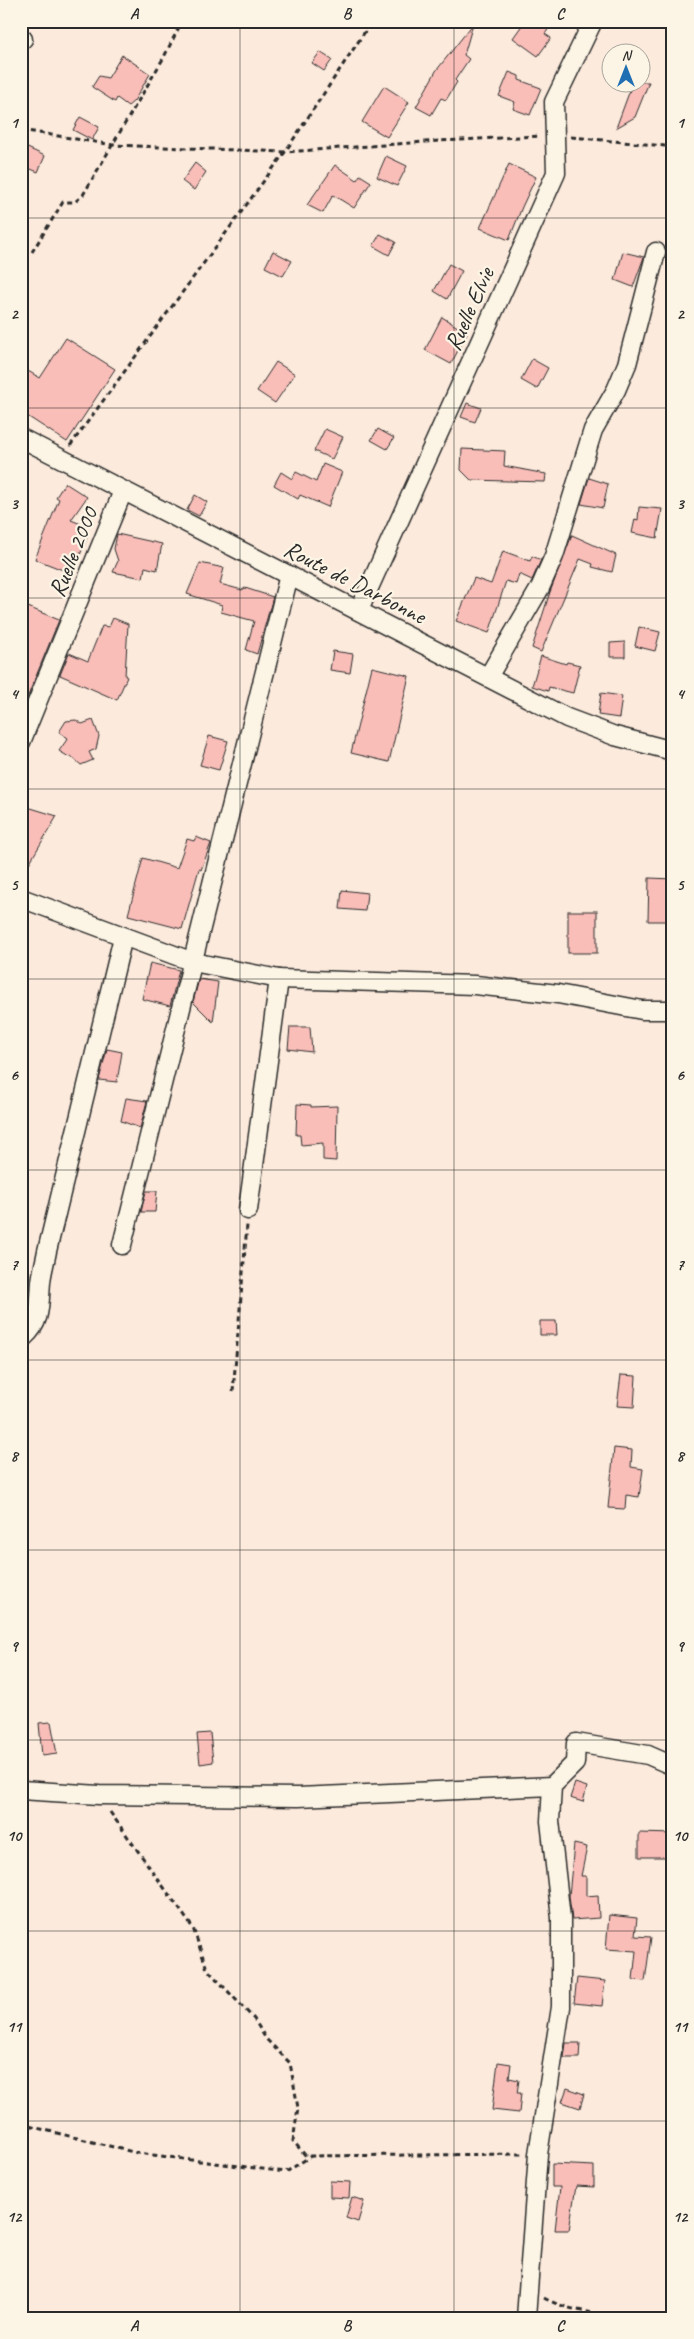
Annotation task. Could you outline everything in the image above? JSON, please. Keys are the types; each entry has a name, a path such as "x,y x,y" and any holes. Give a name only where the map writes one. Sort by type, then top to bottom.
{"street":[{"name":"Ruelle Elvie","path":"359,610 556,173 554,102 593,21"},
{"path":"488,677 540,588 554,556 593,430 616,390 627,364 656,252"},
{"name":"Route de Darbonne","path":"21,438 566,718 615,736 673,751"},
{"name":"Ruelle 2000","path":"21,742 123,491"},
{"path":"122,1245 289,575"},
{"path":"21,898 193,962 279,980 476,985 558,994 642,1010 673,1010"},
{"path":"24,1337 32,1330 38,1318 41,1282 47,1251 123,937"},
{"path":"248,1210 279,980"},
{"path":"526,2318 538,2154 561,2008 561,1918 550,1821 552,1786 575,1763 576,1743 648,1754 673,1766"},
{"path":"21,1790 98,1795 298,1797 552,1786"}],"path":[{"path":"32,252 63,202 75,202 83,195 164,58 182,21"},
{"path":"61,459 284,152 372,21"},
{"path":"21,130 113,145 284,152 439,141 555,136 665,146 673,144"},
{"path":"233,1392 248,1210"},
{"path":"98,1795 193,1928 207,1969 254,2019 266,2039 290,2063 298,2108 293,2141 306,2156 538,2154"},
{"path":"21,2124 137,2153 286,2172 312,2156"},
{"path":"528,2289 556,2304 578,2311 635,2318"}],"building":[{"path":"525,21 540,21 549,28 545,34 551,38 538,56 513,38"},
{"path":"473,24 464,55 469,59 455,80 457,82 446,100 441,98 431,115 416,107 436,71"},
{"path":"320,52 332,60 324,71 312,63"},
{"path":"122,55 150,74 134,101 128,106 117,98 115,102 92,87 99,76 108,78"},
{"path":"509,72 519,76 519,80 541,88 530,115 513,109 515,102 499,96"},
{"path":"384,86 409,102 387,137 362,122"},
{"path":"629,92 645,92 635,117 616,128"},
{"path":"80,117 99,127 92,140 73,130"},
{"path":"21,145 45,156 38,172 21,165"},
{"path":"386,156 407,166 397,186 377,177"},
{"path":"195,163 206,172 194,190 182,181"},
{"path":"509,164 536,177 509,240 480,228"},
{"path":"335,165 357,180 360,175 371,182 354,208 333,195 323,213 307,205"},
{"path":"380,234 396,242 389,255 373,246"},
{"path":"273,251 292,261 283,276 265,267"},
{"path":"623,252 644,257 633,287 615,280"},
{"path":"449,264 462,271 447,299 434,291"},
{"path":"442,317 467,333 451,364 425,350"},
{"path":"66,338 115,369 67,442 21,412 21,367 40,378"},
{"path":"532,359 548,368 537,389 521,380"},
{"path":"276,362 295,374 275,403 257,391"},
{"path":"467,403 481,408 475,422 461,417"},
{"path":"325,429 343,437 332,459 314,451"},
{"path":"378,429 394,438 387,449 371,440"},
{"path":"462,449 505,451 504,466 546,474 545,482 471,480 461,470"},
{"path":"323,464 342,472 328,507 300,495 298,499 274,485 281,472 292,479 296,472 316,482"},
{"path":"589,478 608,484 603,508 581,504"},
{"path":"65,483 87,497 71,520 81,524 79,530 88,534 73,574 35,559 59,499 56,497"},
{"path":"195,495 207,502 199,516 187,510"},
{"path":"639,507 662,509 657,538 632,533 635,519 638,520"},
{"path":"117,534 162,544 157,570 145,567 143,578 113,572 118,561 114,549"},
{"path":"572,535 616,555 612,572 592,567 593,564 580,559 541,652 532,648 550,592"},
{"path":"503,551 530,561 532,556 541,560 532,580 519,574 516,584 506,581 489,633 456,621 474,578 491,584"},
{"path":"200,563 224,568 220,584 242,590 245,588 273,597 257,654 246,650 254,621 221,612 222,605 187,594"},
{"path":"28,607 59,620 21,713 21,622"},
{"path":"113,618 128,624 125,676 127,677 117,700 60,675 69,653 88,661 102,626 109,627"},
{"path":"639,627 660,632 655,651 635,646"},
{"path":"625,642 625,657 610,657 610,643"},
{"path":"333,651 353,654 350,673 330,670"},
{"path":"541,656 566,664 567,662 580,665 573,693 549,687 548,691 532,686"},
{"path":"372,667 409,676 389,762 351,753"},
{"path":"601,693 622,696 619,718 598,715"},
{"path":"76,720 82,724 93,720 99,736 96,749 89,752 93,760 81,765 71,756 69,757 59,751 68,738 59,732 66,721"},
{"path":"209,736 228,741 219,770 200,765"},
{"path":"21,805 57,816 21,877"},
{"path":"196,837 211,843 201,870 199,869 182,929 128,915 143,858 177,868 187,839 194,841"},
{"path":"649,878 673,879 673,921 648,921"},
{"path":"342,890 367,893 365,911 340,909"},
{"path":"568,911 597,911 597,953 568,953"},
{"path":"150,963 179,970 170,1006 142,999"},
{"path":"199,979 218,982 213,1022 193,1002"},
{"path":"290,1027 310,1027 312,1052 288,1049"},
{"path":"107,1049 122,1052 117,1082 99,1080"},
{"path":"126,1098 147,1101 140,1128 121,1121"},
{"path":"297,1104 311,1105 311,1107 337,1106 336,1161 323,1160 323,1143 301,1145 300,1135 296,1135"},
{"path":"146,1191 157,1191 155,1212 141,1212"},
{"path":"540,1321 556,1321 557,1335 540,1335"},
{"path":"621,1375 636,1376 634,1407 617,1406"},
{"path":"614,1448 632,1450 631,1467 643,1469 639,1497 626,1495 625,1509 608,1508"},
{"path":"51,1722 57,1754 42,1756 39,1723"},
{"path":"210,1733 213,1762 200,1764 197,1734"},
{"path":"575,1783 587,1787 583,1802 570,1798"},
{"path":"639,1833 673,1834 672,1857 639,1857"},
{"path":"574,1844 587,1847 581,1876 586,1876 586,1896 598,1895 599,1918 572,1920 569,1896"},
{"path":"609,1915 637,1918 635,1936 651,1937 645,1981 633,1980 636,1951 606,1949"},
{"path":"577,1978 605,1981 602,2006 574,2003"},
{"path":"566,2043 580,2043 579,2058 564,2058"},
{"path":"498,2062 511,2064 509,2078 519,2080 517,2093 521,2093 519,2113 492,2110"},
{"path":"567,2088 584,2094 580,2108 562,2102"},
{"path":"552,2164 594,2166 594,2187 576,2186 569,2230 555,2230 560,2187 552,2187"},
{"path":"330,2181 350,2182 349,2198 330,2197"},
{"path":"352,2197 364,2201 358,2222 346,2218"}]}
